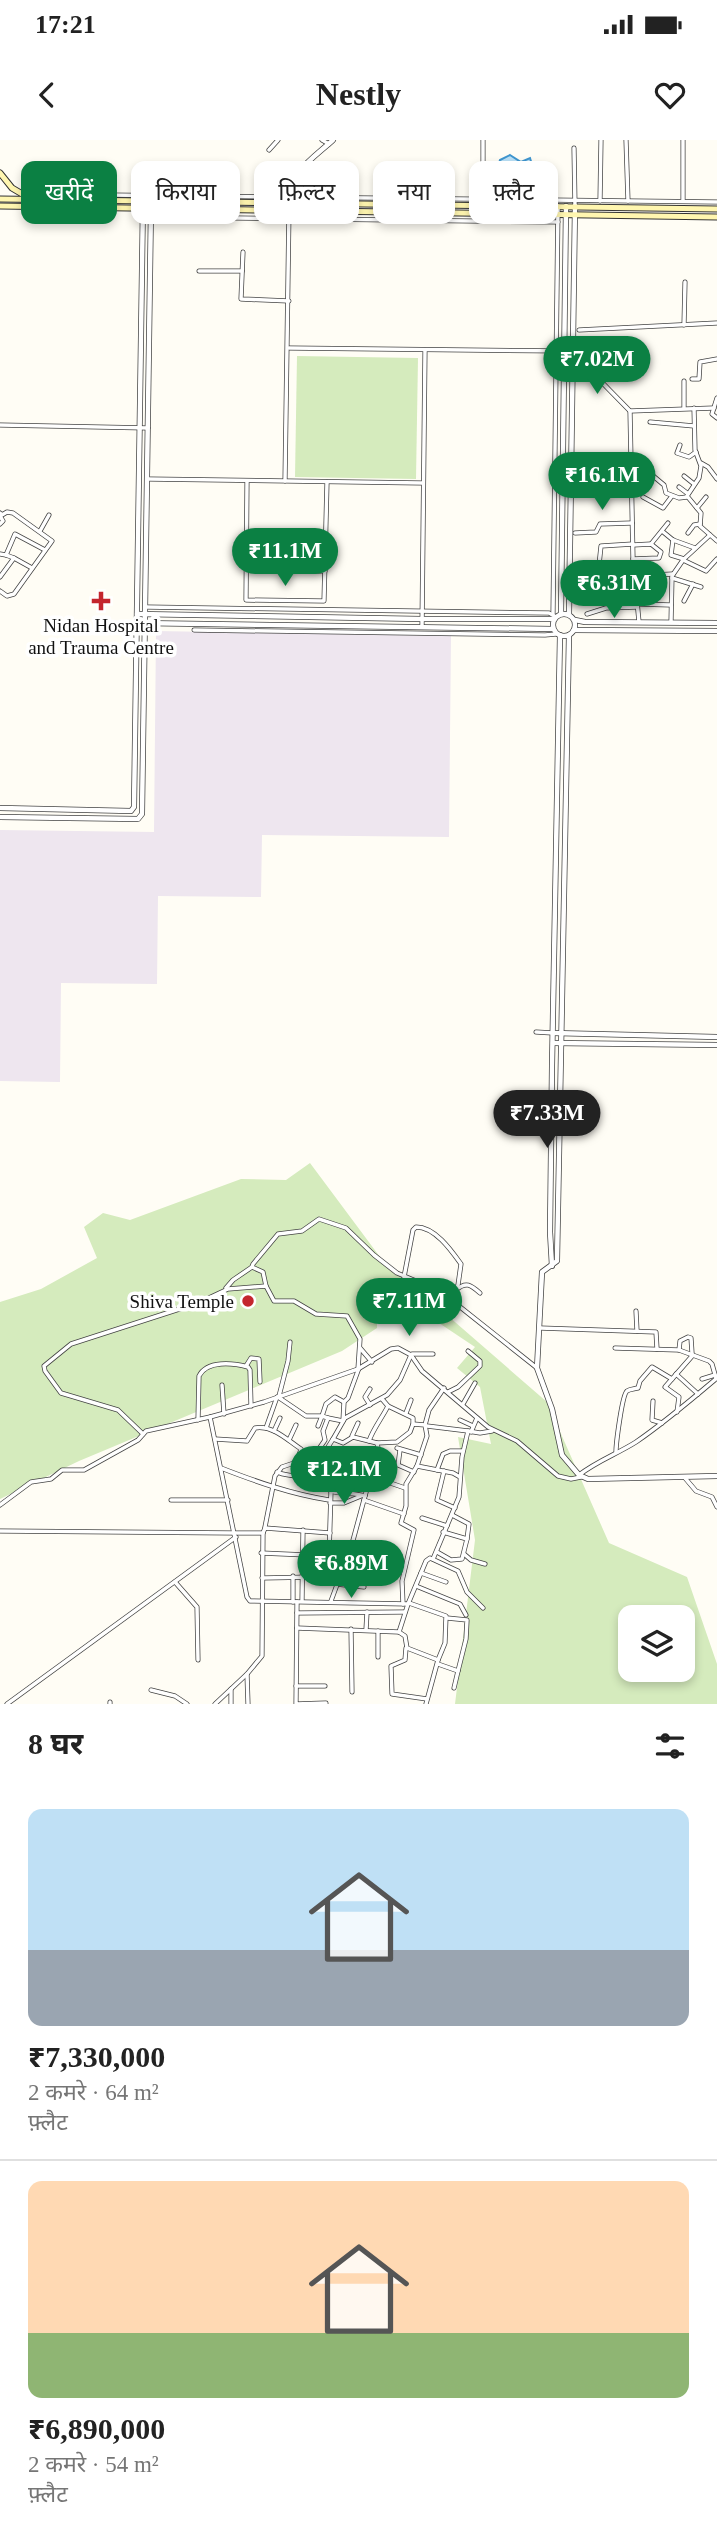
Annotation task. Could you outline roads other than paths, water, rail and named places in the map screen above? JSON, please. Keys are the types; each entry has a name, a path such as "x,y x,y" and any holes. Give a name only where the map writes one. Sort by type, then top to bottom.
{"main road":[{"path":"0,173 6,183 21,193"},
{"path":"0,199 21,200"},
{"path":"359,201 469,202"},
{"path":"558,206 575,203 682,205 717,209"},
{"path":"0,206 131,208"},
{"path":"359,212 469,213"},
{"path":"558,214 717,217"}],"street":[{"path":"269,150 278,140"},
{"path":"322,140 328,144"},
{"path":"310,161 333,140"},
{"path":"483,140 483,161"},
{"path":"600,201 601,140"},
{"path":"558,203 600,201 628,204 626,140"},
{"path":"683,140 682,205 717,202"},
{"path":"574,148 569,614 575,620 717,623"},
{"path":"117,196 254,199"},
{"path":"556,616 565,355 566,206"},
{"path":"359,221 469,221"},
{"path":"138,819 133,809 143,224"},
{"path":"138,819 142,814 151,224"},
{"path":"285,481 290,224"},
{"path":"552,1266 550,1232 558,224"},
{"path":"243,252 243,300 289,302"},
{"path":"200,271 242,271"},
{"path":"684,325 685,282"},
{"path":"579,330 717,323"},
{"path":"289,348 556,351 584,364 630,411 633,559 639,623"},
{"path":"422,627 425,350"},
{"path":"692,379 699,379 700,362 717,359"},
{"path":"684,381 684,408"},
{"path":"717,398 712,415 717,418"},
{"path":"687,495 699,478 701,463 696,452 694,408"},
{"path":"630,411 714,408"},
{"path":"650,422 694,426"},
{"path":"0,425 149,428"},
{"path":"680,445 677,453 688,457 696,452"},
{"path":"701,463 708,467 717,479"},
{"path":"652,475 664,485 666,493 672,496 687,495"},
{"path":"684,477 694,484"},
{"path":"148,479 423,483"},
{"path":"247,481 246,600 324,601 327,482"},
{"path":"679,487 701,514 699,524"},
{"path":"643,497 664,508 672,496"},
{"path":"697,508 706,497"},
{"path":"0,524 3,521 0,515 13,513 52,541 10,597 0,591"},
{"path":"40,531 49,515"},
{"path":"575,533 596,532 600,524 632,523"},
{"path":"651,544 668,523"},
{"path":"688,533 694,525 699,524"},
{"path":"699,524 713,538"},
{"path":"662,531 673,540 695,548"},
{"path":"671,622 672,576 695,548 713,538 717,532"},
{"path":"6,555 15,534 46,550"},
{"path":"673,540 671,555 706,571 717,559"},
{"path":"599,565 601,546 651,544 660,550 659,558 633,559"},
{"path":"325,547 316,550 314,570 325,571"},
{"path":"0,554 32,568"},
{"path":"0,577 14,558"},
{"path":"634,576 672,576 701,587"},
{"path":"684,601 693,584"},
{"path":"587,614 606,608 671,605"},
{"path":"146,607 556,616"},
{"path":"137,614 422,619 569,614"},
{"path":"574,631 575,620"},
{"path":"692,622 692,631"},
{"path":"137,623 194,629 422,627 569,635 574,631 717,631"},
{"path":"231,628 545,635 556,633"},
{"path":"569,635 557,1261 542,1272 537,1368 552,1409 562,1455 580,1476 588,1479 717,1476"},
{"path":"0,808 133,809"},
{"path":"0,817 138,819"},
{"path":"536,1032 717,1037"},
{"path":"620,1036 620,1044"},
{"path":"552,1043 717,1045"},
{"path":"225,1290 233,1280 252,1268 276,1236 302,1230 319,1219 346,1228 374,1255 404,1277 440,1291 537,1368"},
{"path":"404,1277 413,1230 420,1227 446,1244 460,1262 460,1276 450,1298"},
{"path":"252,1268 262,1271 274,1301 294,1301 316,1314 347,1316 360,1339 360,1348 358,1368 348,1398 344,1402 343,1421"},
{"path":"454,1291 466,1284 480,1293"},
{"path":"143,1434 114,1408 61,1392 44,1366 71,1344 197,1303 225,1290 266,1286"},
{"path":"636,1311 637,1331"},
{"path":"540,1328 657,1332 657,1349"},
{"path":"677,1412 678,1397 665,1388 693,1355 691,1338 680,1341 679,1350"},
{"path":"266,1428 288,1362 290,1342"},
{"path":"360,1348 372,1362"},
{"path":"0,1505 31,1482 51,1479 62,1470 83,1470 138,1440 143,1434 278,1397 358,1368 394,1348 411,1354 422,1371 494,1431 517,1441 558,1476 571,1479 580,1476 594,1463 633,1444 677,1412 716,1377"},
{"path":"615,1348 679,1350 710,1362 717,1361"},
{"path":"448,1392 458,1387 480,1366 480,1361 468,1351"},
{"path":"411,1354 433,1354"},
{"path":"329,1442 343,1421 382,1399 398,1382 411,1354"},
{"path":"246,1366 251,1358 259,1359 260,1381"},
{"path":"710,1362 716,1377"},
{"path":"198,1420 199,1376 203,1370 226,1364 246,1366 250,1370 251,1406"},
{"path":"616,1452 622,1398 626,1392 638,1388 640,1381 652,1367 672,1379"},
{"path":"676,1374 698,1394"},
{"path":"702,1379 716,1377"},
{"path":"463,1404 475,1383"},
{"path":"222,1385 223,1414"},
{"path":"407,1604 402,1581 414,1530 402,1524 407,1503 405,1488 427,1436 429,1410 443,1388"},
{"path":"370,1389 365,1397 370,1405"},
{"path":"278,1397 306,1416 322,1416 343,1421"},
{"path":"318,1426 326,1404 334,1398 344,1402"},
{"path":"215,1704 259,1661 263,1649 261,1553 277,1472 298,1460 312,1459 321,1445 329,1442 341,1443 356,1437 377,1443 400,1441 410,1432 412,1418 388,1406 382,1399"},
{"path":"406,1413 411,1400"},
{"path":"653,1401 652,1420 662,1423"},
{"path":"369,1441 372,1431 379,1426 388,1406"},
{"path":"209,1418 250,1601 407,1604 445,1615 447,1618 467,1620 466,1639 454,1688"},
{"path":"328,1418 323,1431 329,1442 330,1463 327,1479 331,1491 328,1565"},
{"path":"433,1559 459,1497 462,1451 477,1418"},
{"path":"274,1431 280,1419"},
{"path":"460,1420 473,1426"},
{"path":"351,1438 358,1423"},
{"path":"413,1424 469,1432 494,1431"},
{"path":"289,1440 296,1425"},
{"path":"215,1439 247,1441 255,1428 266,1428 301,1449 298,1460"},
{"path":"331,1601 352,1544 378,1448 377,1443"},
{"path":"414,1472 398,1465 399,1449 421,1455"},
{"path":"437,1470 443,1454 453,1450 462,1451"},
{"path":"330,1463 354,1476"},
{"path":"417,1465 460,1477"},
{"path":"221,1468 272,1487 330,1502 344,1503 364,1497"},
{"path":"329,1485 343,1470"},
{"path":"444,1471 437,1500 454,1508"},
{"path":"277,1472 287,1476 327,1479"},
{"path":"370,1476 405,1488"},
{"path":"684,1476 696,1491 709,1496 717,1507"},
{"path":"331,1491 339,1494 352,1493 404,1514"},
{"path":"709,1496 717,1492"},
{"path":"171,1500 228,1500"},
{"path":"436,1552 452,1560 462,1560 469,1524 452,1514"},
{"path":"422,1518 447,1526"},
{"path":"0,1531 235,1535 264,1530 303,1530 331,1534"},
{"path":"297,1601 302,1576 303,1530"},
{"path":"443,1532 467,1539"},
{"path":"7,1704 235,1535"},
{"path":"261,1553 329,1556"},
{"path":"464,1554 471,1560 485,1564"},
{"path":"398,1632 426,1561 433,1559 458,1570 467,1592 483,1608"},
{"path":"421,1573 446,1582"},
{"path":"293,1576 297,1601 296,1704 326,1703"},
{"path":"262,1578 315,1577"},
{"path":"175,1582 197,1607 198,1660"},
{"path":"336,1584 364,1587"},
{"path":"416,1586 460,1604 466,1615"},
{"path":"314,1601 314,1613"},
{"path":"366,1630 367,1612"},
{"path":"297,1613 405,1612"},
{"path":"426,1702 445,1643 447,1618"},
{"path":"297,1628 398,1632 406,1637 405,1660 391,1666 391,1693 434,1704"},
{"path":"351,1629 352,1692"},
{"path":"378,1657 379,1631"},
{"path":"406,1647 458,1671"},
{"path":"247,1674 248,1704"},
{"path":"296,1686 325,1686"},
{"path":"231,1689 231,1704"},
{"path":"150,1690 175,1696 187,1704"}],"water":[{"path":"510,155 519,161 500,161"}],"place":[{"name":"Nidan Hospital and Trauma Centre","path":"101,601"},
{"name":"Shiva Temple","path":"248,1301"}]}
